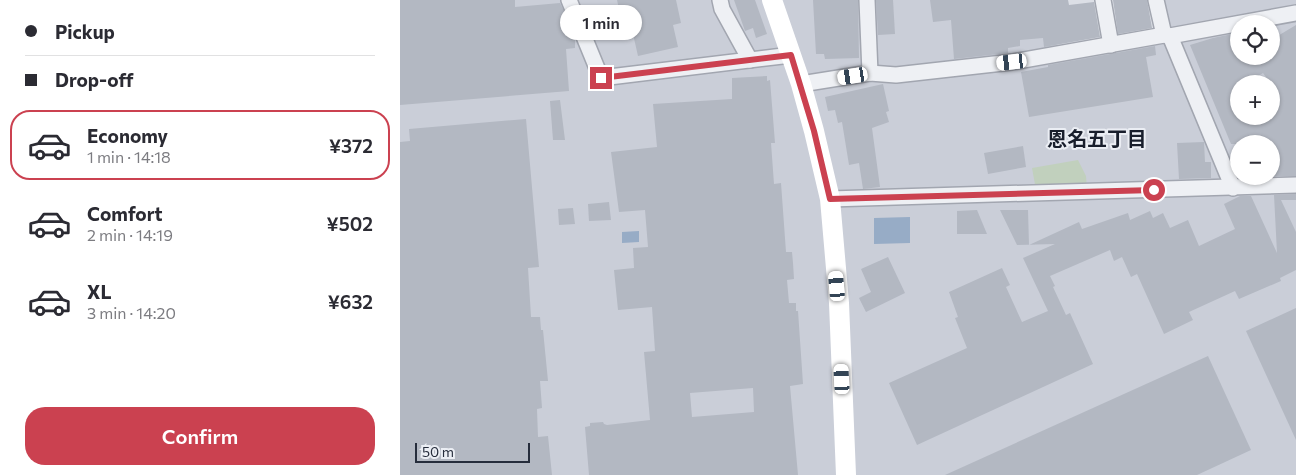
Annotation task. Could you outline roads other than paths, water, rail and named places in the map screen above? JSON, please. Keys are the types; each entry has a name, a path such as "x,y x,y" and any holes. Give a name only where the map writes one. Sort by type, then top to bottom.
{"street":[{"path":"569,0 601,78 791,55"},
{"path":"720,0 722,9 750,60"},
{"path":"772,0 801,84 830,199 839,303 846,475"},
{"path":"867,0 870,73"},
{"path":"1103,0 1111,45"},
{"path":"1156,0 1167,36 1233,188"},
{"path":"801,84 870,73 896,75 1002,63 1296,13"},
{"path":"830,199 1296,185"}],"water":[{"path":"910,217 910,243 874,244 874,218"},
{"path":"639,231 639,242 622,243 622,232"}],"district":[{"name":"恩名五丁目","path":"1097,139"}]}
